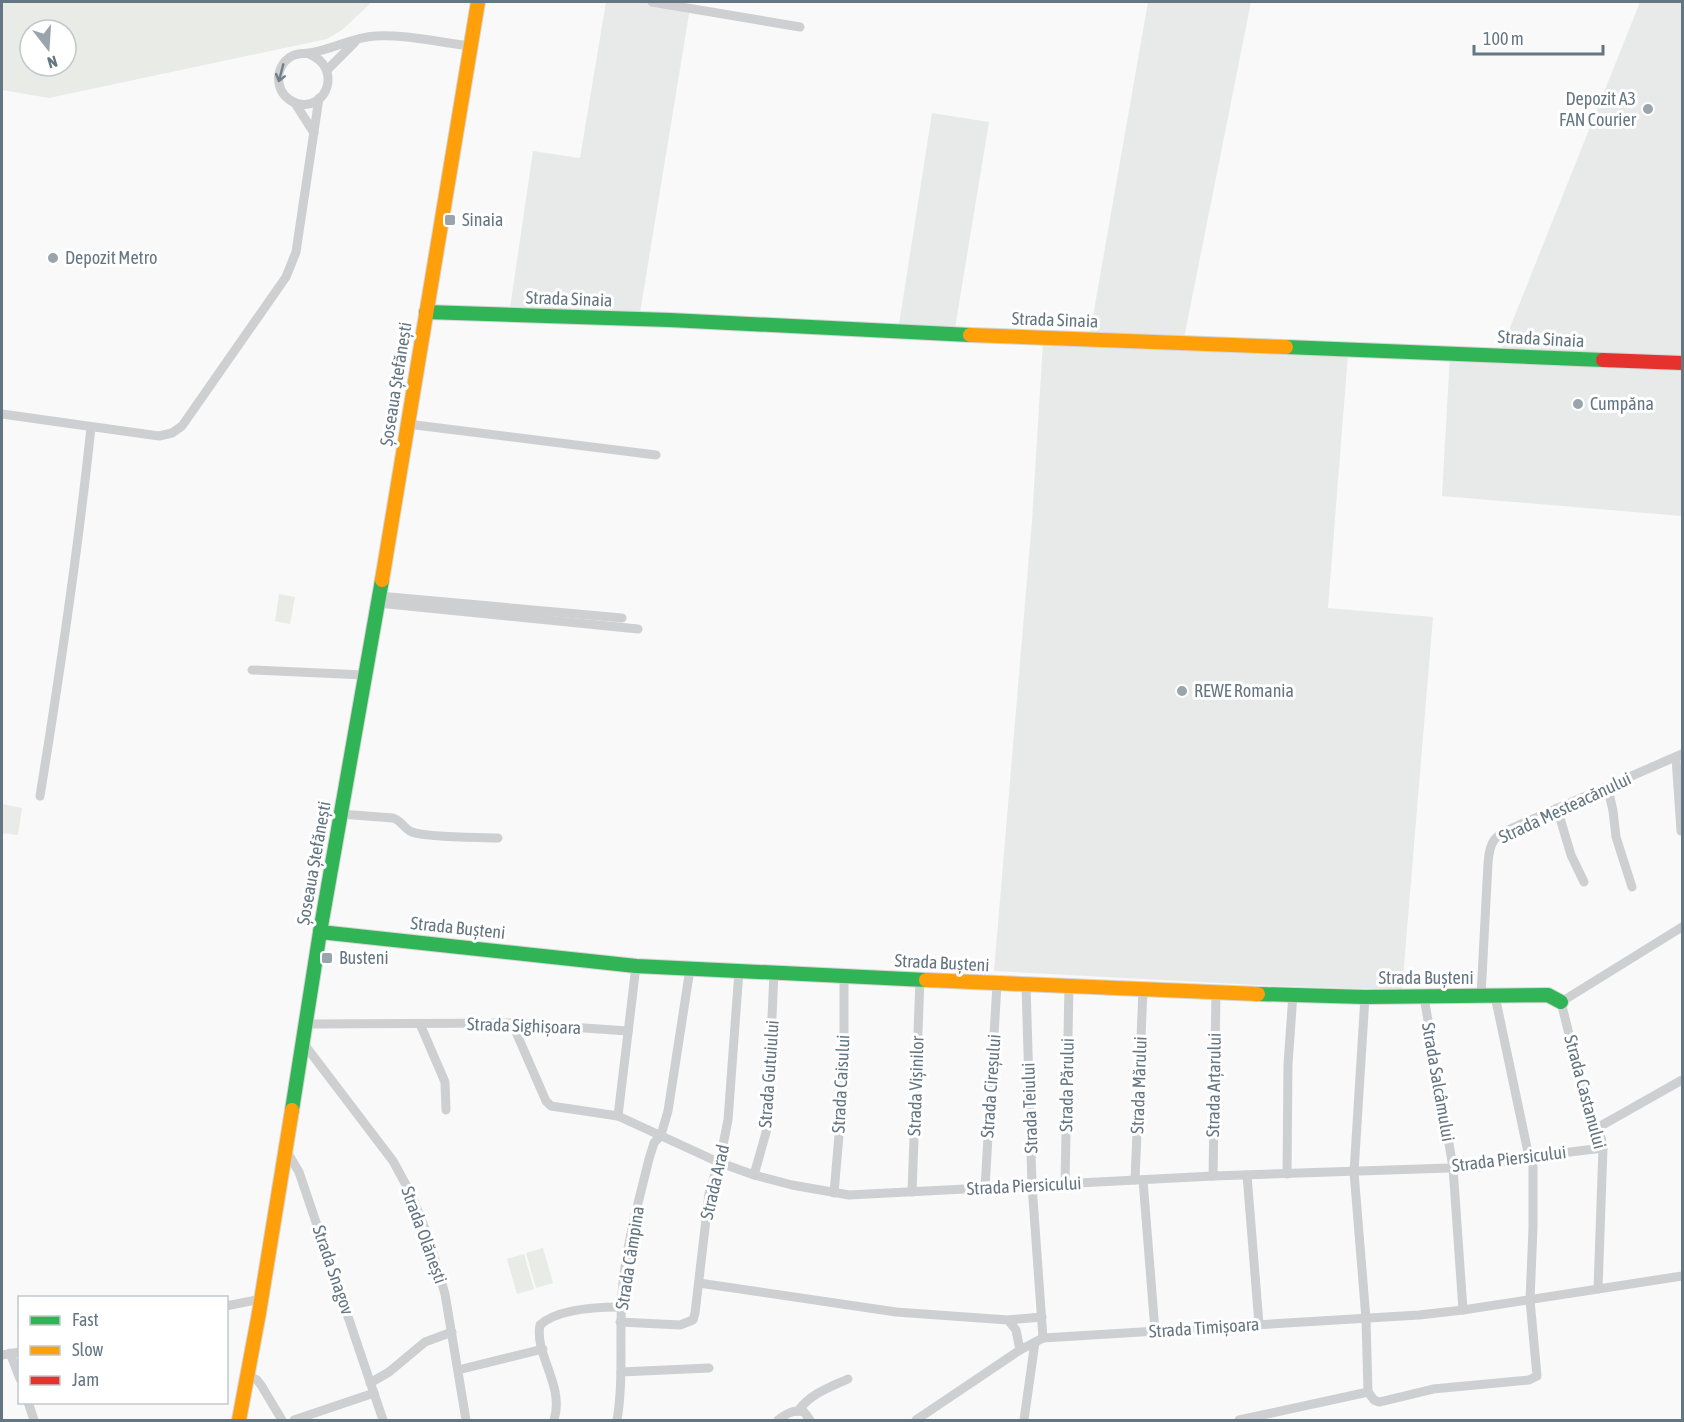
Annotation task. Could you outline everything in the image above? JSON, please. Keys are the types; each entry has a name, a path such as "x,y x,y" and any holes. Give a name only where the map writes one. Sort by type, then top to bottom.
{"street":[{"name":"Șoseaua Ștefănești","path":"239,1420 478,2"},
{"path":"652,2 800,27"},
{"path":"314,133 295,103 282,93 278,76 280,68 292,56 309,54 366,37 388,36 471,46"},
{"path":"327,70 356,40"},
{"path":"2,414 159,436 172,433 182,426 292,265 320,98 328,85 327,70 316,57 309,54"},
{"path":"295,103 312,102 320,98"},
{"name":"Strada Sinaia","path":"426,312 670,320 954,334 1683,363"},
{"path":"407,424 656,455"},
{"path":"40,796 62,661 91,427"},
{"path":"378,599 622,618"},
{"path":"378,599 638,629"},
{"path":"252,670 364,675"},
{"path":"1679,756 1681,831"},
{"name":"Strada Mesteacănului","path":"1481,996 1487,874 1491,843 1499,835 1557,808 1679,756"},
{"path":"1608,788 1616,837 1632,886"},
{"path":"1557,808 1571,855 1584,882"},
{"path":"340,814 398,819 408,830 422,834 498,838"},
{"path":"1561,1002 1683,927"},
{"name":"Strada Bușteni","path":"320,932 636,966 1216,993 1365,997 1548,995 1561,1002"},
{"path":"618,1116 636,966"},
{"name":"Strada Câmpina","path":"616,1420 621,1391 620,1322 623,1277 649,1159 654,1143 661,1135 668,1111 690,969"},
{"name":"Strada Arad","path":"620,1322 680,1325 693,1320 709,1194 723,1150 728,1120 739,970"},
{"name":"Strada Gutuiului","path":"754,1175 767,1129 774,972"},
{"name":"Strada Caisului","path":"834,1193 844,1077 844,976"},
{"name":"Strada Vișinilor","path":"912,1192 920,979"},
{"name":"Strada Cireșului","path":"985,1188 997,984"},
{"name":"Strada Teiului","path":"1024,1420 1042,1317 1032,1185 1026,985"},
{"name":"Strada Părului","path":"1065,1184 1069,986"},
{"name":"Strada Mărului","path":"1143,990 1139,1180 1155,1331"},
{"name":"Strada Arțarului","path":"1213,1176 1216,993"},
{"path":"1287,1174 1288,1064 1293,994"},
{"path":"1365,997 1354,1172 1366,1319 1368,1392 1374,1400 1379,1402 1433,1389 1534,1379 1537,1376 1530,1300 1533,1228 1531,1157 1495,996"},
{"name":"Strada Salcâmului","path":"1424,997 1453,1167 1463,1310"},
{"name":"Strada Castanului","path":"1561,1002 1587,1106 1598,1128 1603,1148 1598,1289"},
{"name":"Strada Sighișoara","path":"306,1024 512,1023 628,1031"},
{"name":"Strada Piersicului","path":"512,1023 548,1104 557,1108 618,1116 718,1162 754,1175 834,1193 858,1195 1213,1176 1479,1167 1531,1157 1603,1148"},
{"path":"420,1024 445,1082 446,1110"},
{"name":"Strada Olănești","path":"304,1044 403,1177 424,1224 445,1294 466,1420"},
{"path":"1598,1128 1683,1080"},
{"name":"Strada Snagov","path":"286,1150 297,1167 383,1420"},
{"path":"1247,1175 1259,1324"},
{"name":"Strada Timișoara","path":"1039,1340 1259,1324 1366,1319 1463,1310 1683,1276"},
{"path":"699,1283 896,1312 1008,1320 1042,1317"},
{"path":"228,1306 261,1299"},
{"path":"554,1420 557,1402 539,1332 543,1322 558,1315 593,1308 621,1307"},
{"path":"1008,1320 1016,1330 1020,1350"},
{"path":"370,1383 389,1372 425,1342 452,1332"},
{"path":"916,1420 1020,1350 1039,1340"},
{"path":"458,1370 543,1349"},
{"path":"10,1353 18,1374"},
{"path":"621,1372 709,1368"},
{"path":"247,1375 261,1385 282,1420"},
{"path":"798,1411 816,1394 848,1379"},
{"path":"1239,1420 1368,1392"},
{"path":"294,1420 374,1394"},
{"path":"29,1404 34,1420"},
{"path":"778,1420 786,1414 798,1411 804,1412 810,1420"}],"shaded area":[{"path":"2,2 372,2 342,30 327,39 49,98 2,90"},
{"path":"606,2 652,2 690,8 639,319 509,315 533,151 580,158"},
{"path":"1148,2 1251,2 1183,343 1089,339"},
{"path":"1640,2 1682,2 1682,516 1442,496 1450,354 1499,355"},
{"path":"932,113 989,122 954,334 898,331"},
{"path":"1043,343 1348,354 1328,608 1433,617 1402,990 994,971 1032,520"},
{"path":"279,594 295,597 290,624 275,621"},
{"path":"2,804 22,808 18,835 2,833"},
{"path":"543,1248 553,1283 536,1288 526,1253"},
{"path":"524,1254 534,1289 517,1294 507,1259"}],"traffic: fast":[{"path":"426,312 670,320 970,335"},
{"path":"1286,347 1603,360"},
{"path":"292,1110 320,932 382,580"},
{"path":"320,932 636,966 926,980"},
{"path":"1258,994 1365,997 1548,995 1561,1002"}],"traffic: slow":[{"path":"382,580 478,2"},
{"path":"970,335 1286,347"},
{"path":"926,980 1258,994"},
{"path":"239,1420 292,1110"}],"traffic: jam":[{"path":"1603,360 1682,363"}],"place":[{"name":"Depozit A3 FAN Courier","path":"1648,109"},
{"name":"Sinaia","path":"450,220"},
{"name":"Depozit Metro","path":"53,258"},
{"name":"Cumpăna","path":"1578,404"},
{"name":"REWE Romania","path":"1182,691"},
{"name":"Busteni","path":"327,958"}]}
